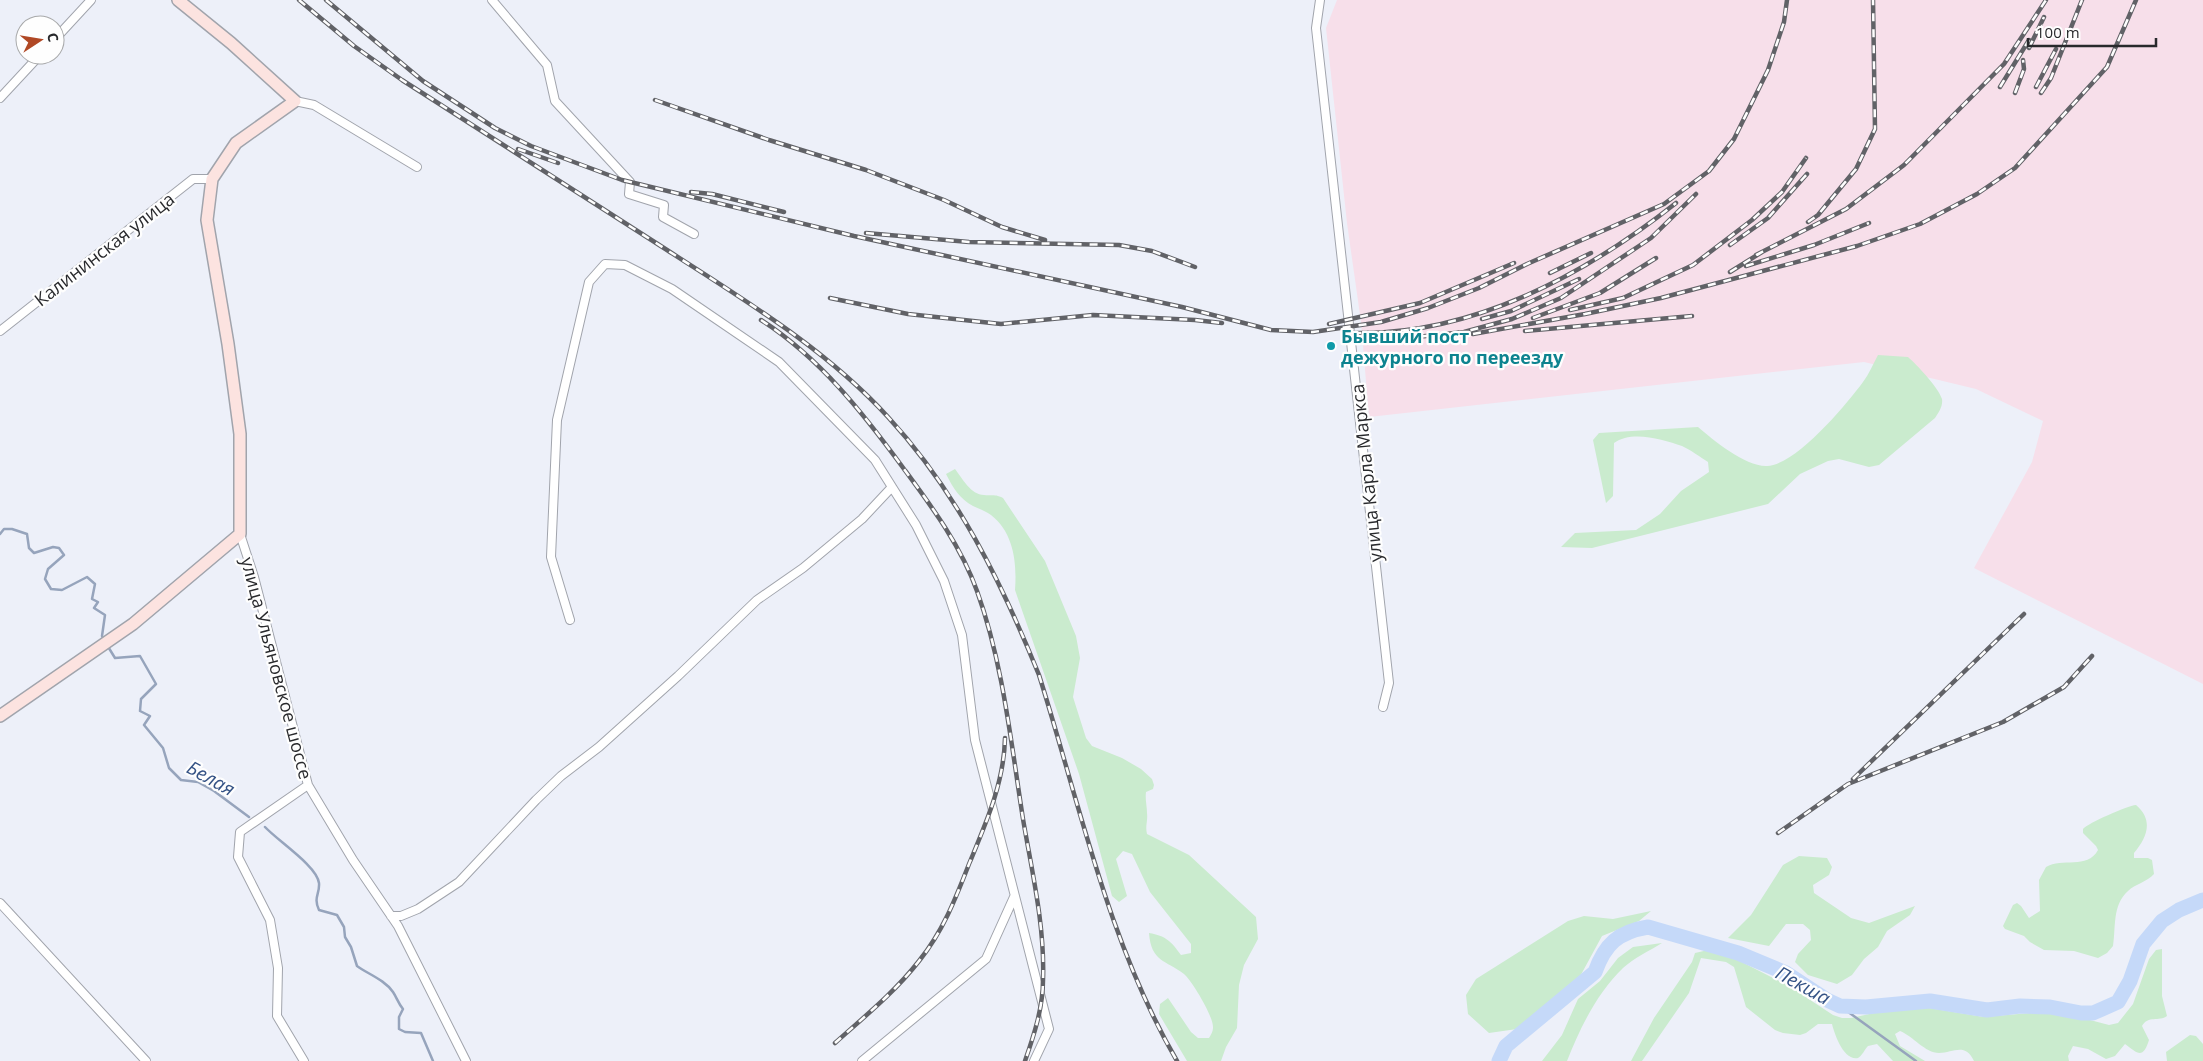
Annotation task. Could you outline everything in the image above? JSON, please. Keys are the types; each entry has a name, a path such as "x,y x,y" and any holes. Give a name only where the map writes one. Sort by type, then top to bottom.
{"street":[{"path":"65,27 91,0"},
{"path":"178,0 231,43 295,101 314,105 417,167"},
{"path":"492,0 547,65 555,101 630,182 629,194 664,205 663,216 694,234"},
{"name":"улица Карла Маркса","path":"1320,0 1316,28 1389,683 1383,707"},
{"path":"0,98 31,65"},
{"name":"улица Ульяновское шоссе","path":"295,101 236,143 212,179 207,220 228,344 240,434 240,534 254,577 308,785 353,860 391,916 466,1061"},
{"name":"Калининская улица","path":"0,331 193,179 212,179"},
{"path":"570,620 551,557 557,420 589,282 605,264 625,265 672,289 779,362 875,460 916,525 933,558 956,613 962,635 968,669 970,705 975,740 1049,1029 1034,1061"},
{"path":"391,916 401,916 418,909 459,882 561,776 599,748 757,600 803,568 856,524 892,488"},
{"name":"улица Ульяновское шоссе","path":"0,716 133,624 240,534"},
{"path":"304,1061 277,1016 278,968 270,920 238,857 240,832 308,785"},
{"path":"862,1061 986,959 1014,897"},
{"path":"0,903 146,1061"}],"shaded area":[{"path":"1337,0 2203,0 2203,684 1974,568 2032,462 2043,421 1976,389 1864,362 1369,417 1361,322 1347,223 1326,28"}],"green space":[{"path":"1878,355 1908,357 1932,383 1942,399 1940,409 1935,418 1879,465 1869,467 1839,459 1828,461 1800,474 1768,504 1592,548 1561,547 1575,533 1636,530 1660,514 1681,491 1709,472 1708,462 1682,446 1647,437 1638,436 1621,439 1614,443 1613,496 1606,503 1593,440 1599,433 1698,427 1730,452 1749,462 1767,466 1779,463 1806,445 1845,405 1863,382"},
{"path":"955,469 975,492 1003,498 1045,561 1076,636 1080,658 1073,697 1086,738 1092,746 1122,758 1141,769 1152,779 1153,789 1146,792 1147,834 1189,855 1256,917 1258,939 1244,965 1239,985 1237,1028 1226,1047 1221,1061 1187,1061 1159,1014 1160,1004 1168,998 1191,1032 1198,1038 1209,1038 1212,1032 1210,1016 1192,984 1184,974 1160,959 1153,950 1149,933 1168,940 1181,955 1191,953 1191,944 1150,892 1132,854 1123,851 1116,859 1127,896 1119,902 1112,896 1079,774 1015,590 1014,559 1009,540 999,522 987,512 968,503 957,493 946,474"},
{"path":"2136,805 2145,817 2147,829 2139,847 2134,853 2134,858 2148,858 2152,860 2154,874 2131,889 2119,903 2113,946 2107,953 2098,958 2074,951 2044,950 2024,936 2005,929 2003,926 2013,905 2017,903 2021,906 2029,918 2040,911 2039,880 2046,867 2059,863 2081,862 2093,856 2098,850 2083,833 2083,829 2086,826 2108,815"},
{"path":"1799,856 1827,858 1832,867 1829,875 1813,885 1814,893 1851,918 1869,923 1915,906 1910,915 1887,931 1878,947 1864,959 1852,975 1837,984 1808,975 1795,962 1798,954 1811,940 1810,930 1803,924 1786,924 1769,946 1728,938 1751,915 1783,865"},
{"path":"1651,911 1639,921 1602,936 1577,982 1517,1029 1489,1033 1468,1014 1466,995 1476,979 1568,921 1584,916 1613,919"},
{"path":"1662,943 1627,964 1605,988 1584,1024 1567,1061 1542,1061 1562,1035 1578,999 1600,981 1618,958 1633,947"},
{"path":"2162,949 2162,996 2167,1016 2144,1023 2142,1026 2149,1040 2145,1050 2140,1053 2125,1044 2115,1056 2106,1059 2088,1049 2073,1046 2068,1056 2069,1061 1974,1061 1963,1050 1939,1053 1929,1050 1900,1031 1895,1034 1900,1046 1925,1061 1893,1061 1877,1044 1868,1046 1861,1056 1853,1058 1840,1045 1832,1024 1818,1024 1800,1035 1775,1030 1746,1007 1734,967 1726,962 1701,958 1689,993 1642,1061 1631,1061 1654,1018 1692,962 1695,953 1708,950 1722,952 1789,986 1833,1015 1842,1018 1923,1007 1984,1017 2030,1013 2071,1015 2109,1025 2118,1023 2133,1004 2149,959 2156,950"},
{"path":"2190,1035 2196,1036 2203,1044 2203,1061 2167,1061 2166,1052"}],"waterway":[{"name":"Белая","path":"0,534 4,529 12,529 27,534 29,548 34,553 53,547 59,548 64,555 48,569 45,579 51,589 62,590 87,577 95,584 92,599 98,602 94,608 105,615 102,636 104,640"},
{"name":"Белая","path":"107,645 115,658 140,656 156,684 141,699 140,711 150,716 144,725 163,748 169,768 181,780 198,782 214,791 249,817"},
{"name":"Белая","path":"265,827 312,869 319,883 317,899 319,910 337,915 344,927 345,937 351,947 357,966 390,988 403,1009 399,1017 399,1029 405,1032 421,1033 433,1061"},
{"name":"Пекша","path":"1499,1061 1506,1046 1595,972 1603,954 1614,941 1628,932 1638,929 1648,927 1738,953 1786,973 1827,1000 1840,1006 1866,1007 1930,1001 1987,1010 2020,1006 2050,1007 2081,1013 2093,1013 2118,1002 2130,981 2143,944 2162,921 2179,910 2203,900"},
{"path":"1840,1006 1916,1061"}],"railway":[{"path":"299,0 354,46 402,80 783,326 864,392 913,446 956,507 975,539 993,572 1024,640 1039,675 1082,823 1114,921 1132,969 1153,1016 1177,1061"},
{"path":"326,0 423,81 495,128 531,146 622,180 854,236 1182,307 1271,330 1313,332 1381,322 1428,308 1479,288 1527,264 1664,204 1709,171 1734,139 1768,70 1784,22 1787,0"},
{"path":"1808,222 1818,215 1856,169 1875,129 1873,0"},
{"path":"1756,255 1846,209 1904,165 2004,64 2046,0"},
{"path":"2041,93 2051,78 2082,0"},
{"path":"1473,334 1661,298 1857,246 1920,224 1977,194 2015,168 2107,67 2136,0"},
{"path":"2029,48 2044,17"},
{"path":"2000,87 2029,40"},
{"path":"2036,87 2056,49"},
{"path":"2015,93 2024,69 2023,60"},
{"path":"655,100 769,140 866,170 944,200 1002,227 1045,240"},
{"path":"518,149 558,163"},
{"path":"1570,310 1623,298 1693,265 1752,220 1782,192 1806,158"},
{"path":"1730,245 1768,218 1807,174"},
{"path":"691,192 712,194 784,212"},
{"path":"1391,337 1407,338 1464,332 1512,319 1561,298 1651,238 1696,194"},
{"path":"1353,333 1397,331 1440,324 1483,312 1525,296 1565,277 1604,254 1676,203"},
{"path":"1746,266 1814,245 1869,223"},
{"path":"866,233 969,242 1119,245 1152,251 1195,267"},
{"path":"1730,272 1762,252"},
{"path":"1550,273 1591,253"},
{"path":"1533,318 1600,293 1656,258"},
{"path":"1329,324 1420,303 1514,263"},
{"path":"1482,319 1511,311 1579,279"},
{"path":"830,298 908,314 1001,324 1093,315 1222,323"},
{"path":"1525,331 1692,316"},
{"path":"761,320 802,351 821,369 873,427 945,527 963,558 977,591 986,618 1000,675 1040,919 1043,990 1032,1041 1025,1061"},
{"path":"1853,779 2024,614"},
{"path":"1778,833 1848,784 2003,722 2064,687 2092,656"},
{"path":"835,1043 900,983 927,950 942,927 959,890 993,802 998,787 1005,738"}],"place":[{"name":"Бывший пост дежурного по переезду","path":"1331,346"}]}
